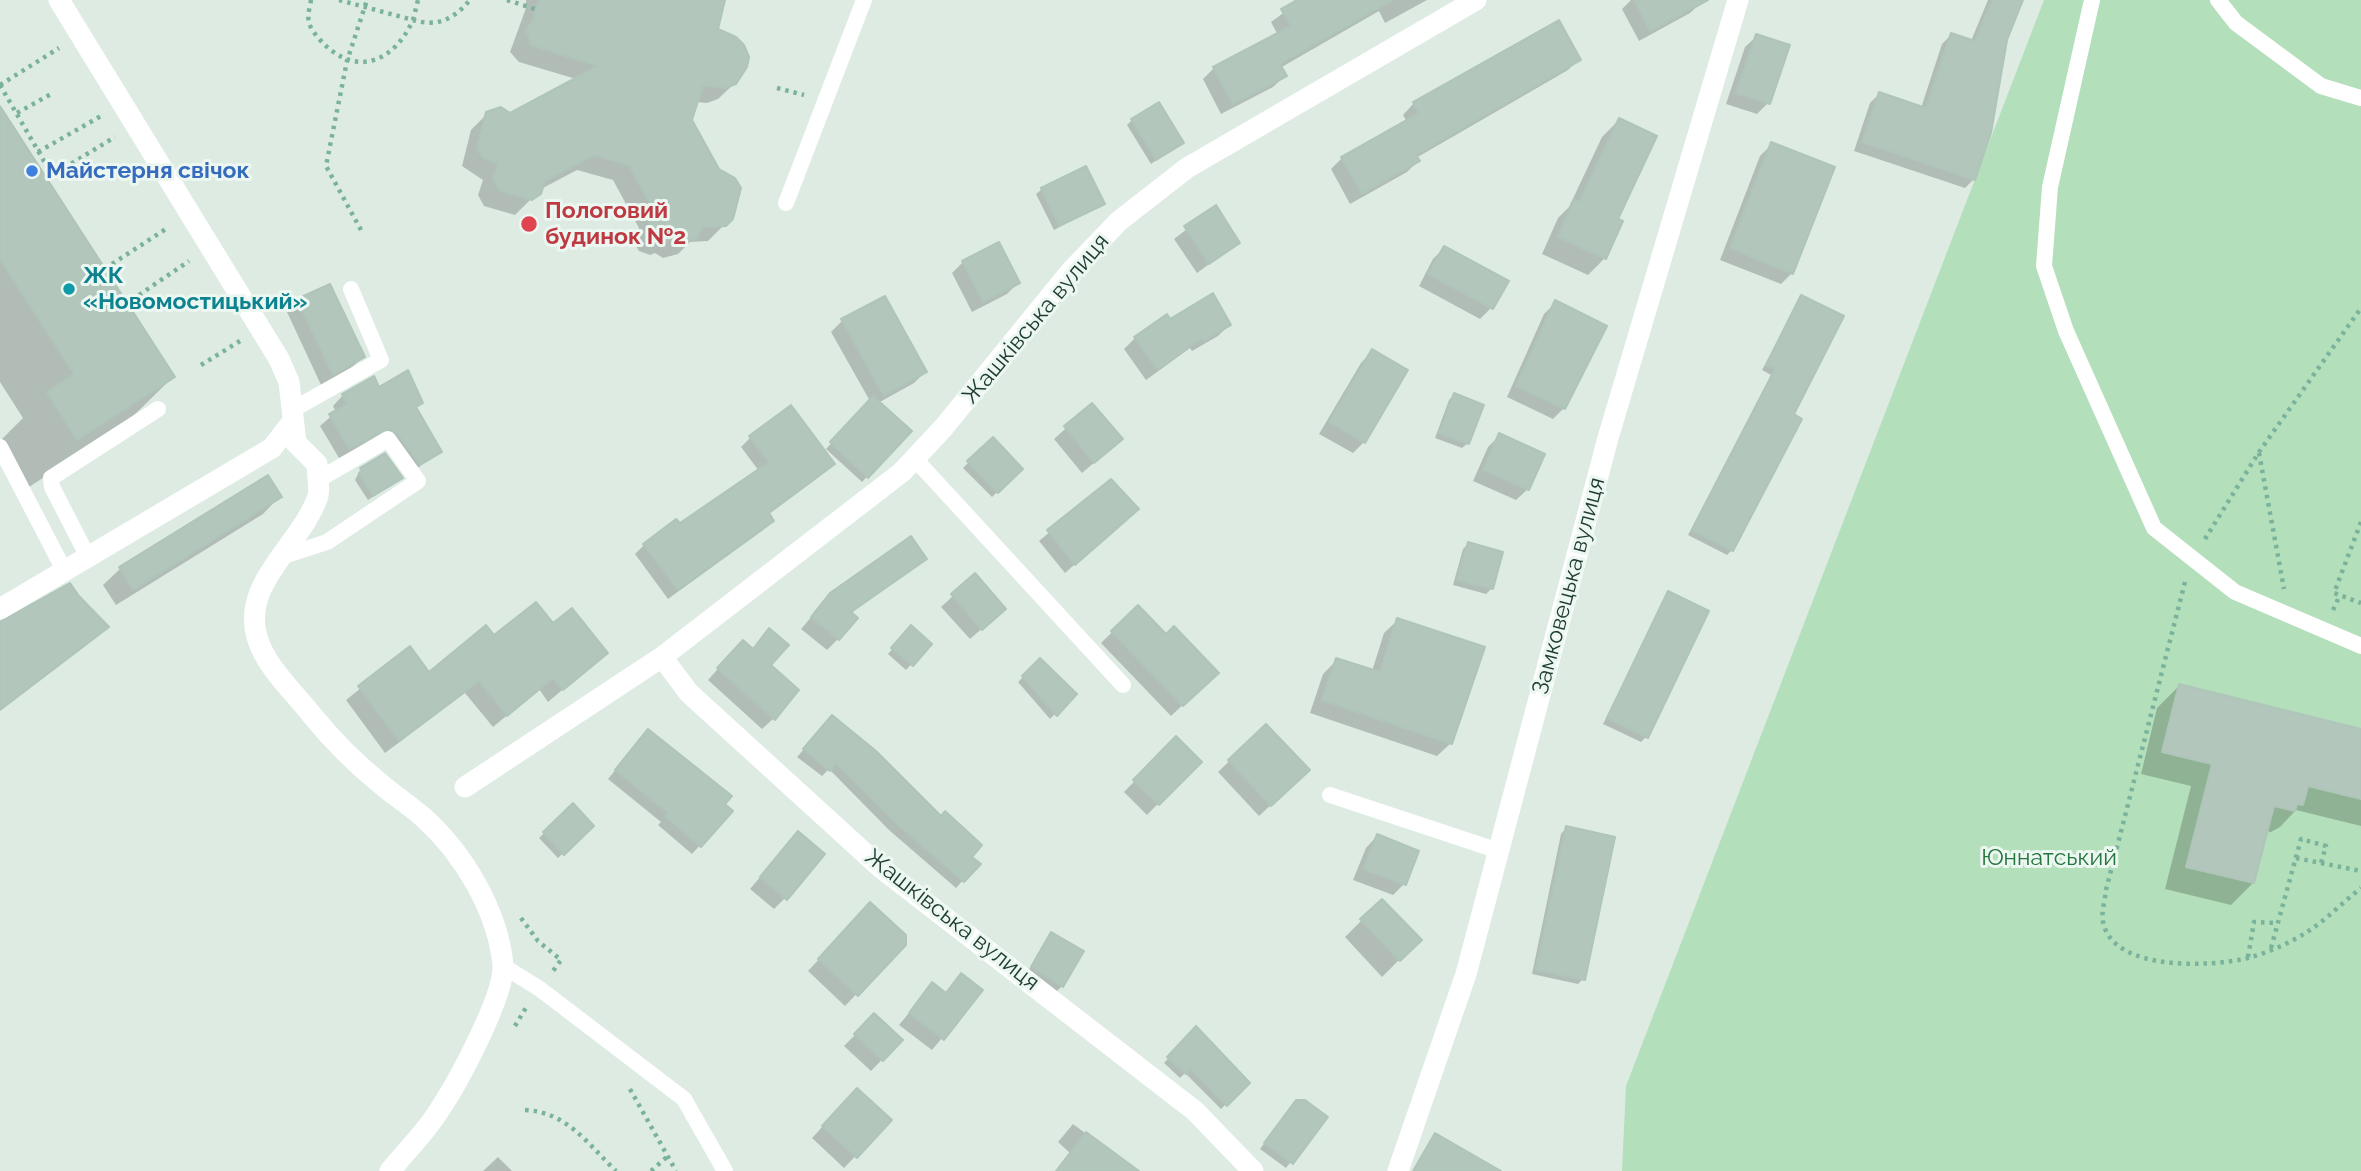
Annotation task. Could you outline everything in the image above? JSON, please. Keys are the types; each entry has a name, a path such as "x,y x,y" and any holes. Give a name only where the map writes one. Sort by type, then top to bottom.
{"street":[{"path":"59,0 279,359 289,382 296,443 317,464 318,494 253,610 257,637 267,659 327,733 380,784 424,818 455,851 491,918 503,966 491,1013 440,1111 390,1171"},
{"name":"Жашківська вулиця","path":"465,788 662,657 902,472 944,428 1070,272 1129,214 1187,167 1476,0"},
{"name":"Замковецька вулиця","path":"1398,1171 1466,974 1608,438 1738,0"},
{"path":"0,609 89,559 272,448 293,415"},
{"name":"Жашківська вулиця","path":"662,657 688,693 881,868 1195,1111 1253,1171"}],"lane":[{"path":"786,203 864,0"},
{"path":"2092,0 2050,187 2044,265 2066,331 2154,528 2235,592 2361,646"},
{"path":"2218,0 2236,23 2321,86 2361,98"},
{"path":"293,415 381,360 351,289"},
{"path":"89,559 52,487 51,478 158,409"},
{"path":"281,557 327,542 418,481 388,439 318,480"},
{"path":"0,447 65,572"},
{"path":"915,459 1123,685"},
{"path":"1330,795 1499,852"},
{"path":"503,966 561,1004 684,1099 725,1171"}],"path":[{"path":"311,0 309,22 319,39 347,61 366,62 390,54 405,39 418,0"},
{"path":"339,0 430,25 452,17 470,0"},
{"path":"361,230 326,166 347,61 367,0"},
{"path":"507,0 535,9"},
{"path":"48,168 0,85 60,48"},
{"path":"17,113 51,94"},
{"path":"38,152 105,114"},
{"path":"64,168 116,136"},
{"path":"112,264 142,241 172,225"},
{"path":"139,295 192,259"},
{"path":"2361,307 2259,452 2193,559 2176,607 2106,890 2103,922 2112,940 2122,949 2157,961 2189,964 2247,958 2307,932 2361,888"},
{"path":"201,365 247,337"},
{"path":"2259,452 2288,615"},
{"path":"2361,522 2334,593 2361,603"},
{"path":"2271,949 2301,839 2326,846 2321,863"},
{"path":"2296,858 2361,871"},
{"path":"2247,958 2254,922 2278,923"},
{"path":"624,1077 676,1171"},
{"path":"525,1110 541,1111 564,1119 615,1171"},
{"path":"651,1171 668,1156"}],"green space":[{"name":"Юннатський","path":"2044,0 2361,0 2361,1171 1622,1171 1626,1086"}],"building":[{"path":"539,0 725,0 718,29 736,37 744,45 749,57 747,67 736,84 725,88 703,85 692,120 719,169 735,178 741,188 733,219 726,226 703,227 696,239 680,243 672,238 667,240 655,236 649,226 654,211 629,165 594,155 545,181 541,194 532,200 500,191 493,179 498,164 483,157 477,149 486,112 501,107 510,113 598,66 531,45 526,29 533,20"},
{"path":"1297,0 1393,0 1280,64 1287,76 1233,104 1213,67 1291,26 1281,9"},
{"path":"1634,0 1708,0 1650,31"},
{"path":"1992,0 2023,0 2007,40 1991,133 1975,180 1862,142 1879,92 1926,108 1951,33 1975,41"},
{"path":"1559,20 1581,60 1416,155 1420,161 1362,194 1341,157 1419,113 1413,102"},
{"path":"1756,34 1790,45 1770,104 1736,93"},
{"path":"1159,102 1184,143 1156,160 1131,119"},
{"name":"ЖК «Новомостицький»","path":"0,106 175,377 77,440 47,392 74,374 0,259"},
{"path":"1619,118 1657,136 1618,219 1623,221 1606,259 1558,237 1574,199 1579,202"},
{"path":"1771,142 1835,167 1793,274 1730,248"},
{"path":"1086,166 1105,204 1059,226 1041,188"},
{"path":"1216,205 1240,243 1209,264 1184,226"},
{"path":"999,242 1020,283 983,302 962,261"},
{"path":"1444,246 1509,281 1493,309 1428,274"},
{"path":"330,284 365,357 333,375 297,299"},
{"path":"1213,293 1231,325 1204,341 1202,338 1158,370 1134,337 1167,314 1170,319"},
{"path":"1801,295 1844,316 1794,414 1802,419 1733,551 1692,530 1775,369 1766,365"},
{"path":"885,296 927,372 884,396 841,319"},
{"path":"1555,300 1607,326 1565,409 1516,386"},
{"path":"1372,349 1408,370 1365,443 1329,422"},
{"path":"408,370 423,403 416,407 442,452 420,465 397,433 388,429 349,449 329,414 347,404 342,394 374,376 379,387"},
{"path":"1454,393 1484,405 1469,444 1439,433"},
{"path":"873,396 912,431 868,478 830,442"},
{"path":"1092,403 1123,439 1094,463 1064,426"},
{"path":"791,405 835,464 769,513 774,521 678,590 643,544 676,519 680,523 769,462 749,436"},
{"path":"1499,433 1545,454 1529,490 1483,470"},
{"path":"993,437 1023,469 998,493 967,461"},
{"path":"385,453 403,478 373,496 359,473 362,471 360,468"},
{"path":"268,475 282,497 133,590 119,567"},
{"path":"1111,479 1139,509 1075,565 1047,530"},
{"path":"911,536 927,559 851,612 858,618 839,640 811,617 830,593"},
{"path":"1468,542 1503,552 1493,589 1457,580"},
{"path":"975,573 1006,609 982,630 951,594"},
{"path":"70,583 109,627 0,710 0,622"},
{"path":"1668,591 1709,611 1648,738 1607,718"},
{"path":"536,602 553,623 572,608 608,653 563,690 553,678 507,716 479,681 399,741 358,686 410,646 429,672 486,625 494,635"},
{"path":"1138,605 1166,634 1174,626 1219,673 1183,706 1111,631"},
{"path":"1397,618 1485,647 1452,744 1322,700 1336,658 1380,672"},
{"path":"911,625 932,644 913,666 891,648"},
{"path":"769,628 789,645 771,665 799,690 775,720 717,668 743,640 753,649"},
{"path":"1040,658 1077,694 1057,716 1022,676"},
{"path":"2179,684 2361,729 2361,799 2308,786 2303,805 2297,804 2295,811 2274,806 2254,883 2186,867 2212,764 2162,752"},
{"path":"832,715 876,751 941,816 945,811 982,845 972,857 981,864 964,882 896,823 836,763 830,771 803,749"},
{"path":"1266,724 1310,770 1271,806 1228,760"},
{"path":"648,729 732,796 725,804 733,811 701,847 665,816 668,813 615,770"},
{"path":"1176,736 1202,762 1159,805 1133,780"},
{"path":"573,803 594,826 564,855 543,832"},
{"path":"1566,826 1615,837 1585,980 1536,970"},
{"path":"798,831 825,854 787,900 760,877"},
{"path":"1377,834 1419,851 1406,885 1363,869"},
{"path":"1382,899 1422,940 1400,961 1360,919"},
{"path":"870,902 906,935 906,945 858,996 818,959"},
{"path":"1051,932 1084,951 1063,987 1031,967"},
{"path":"961,973 983,990 944,1040 909,1013 932,982 946,993"},
{"path":"874,1013 903,1040 883,1061 854,1034"},
{"path":"1196,1026 1250,1083 1227,1106 1191,1069 1186,1074 1167,1057"},
{"path":"857,1088 892,1120 857,1158 822,1126"},
{"path":"1296,1100 1305,1100 1328,1117 1293,1164 1264,1143"},
{"path":"1086,1132 1139,1171 1056,1171"},
{"path":"1435,1133 1501,1171 1413,1171"}],"place":[{"name":"Майстерня свічок","path":"32,171"},
{"name":"Пологовий будинок №2","path":"529,224"},
{"name":"ЖК «Новомостицький»","path":"69,289"}]}
